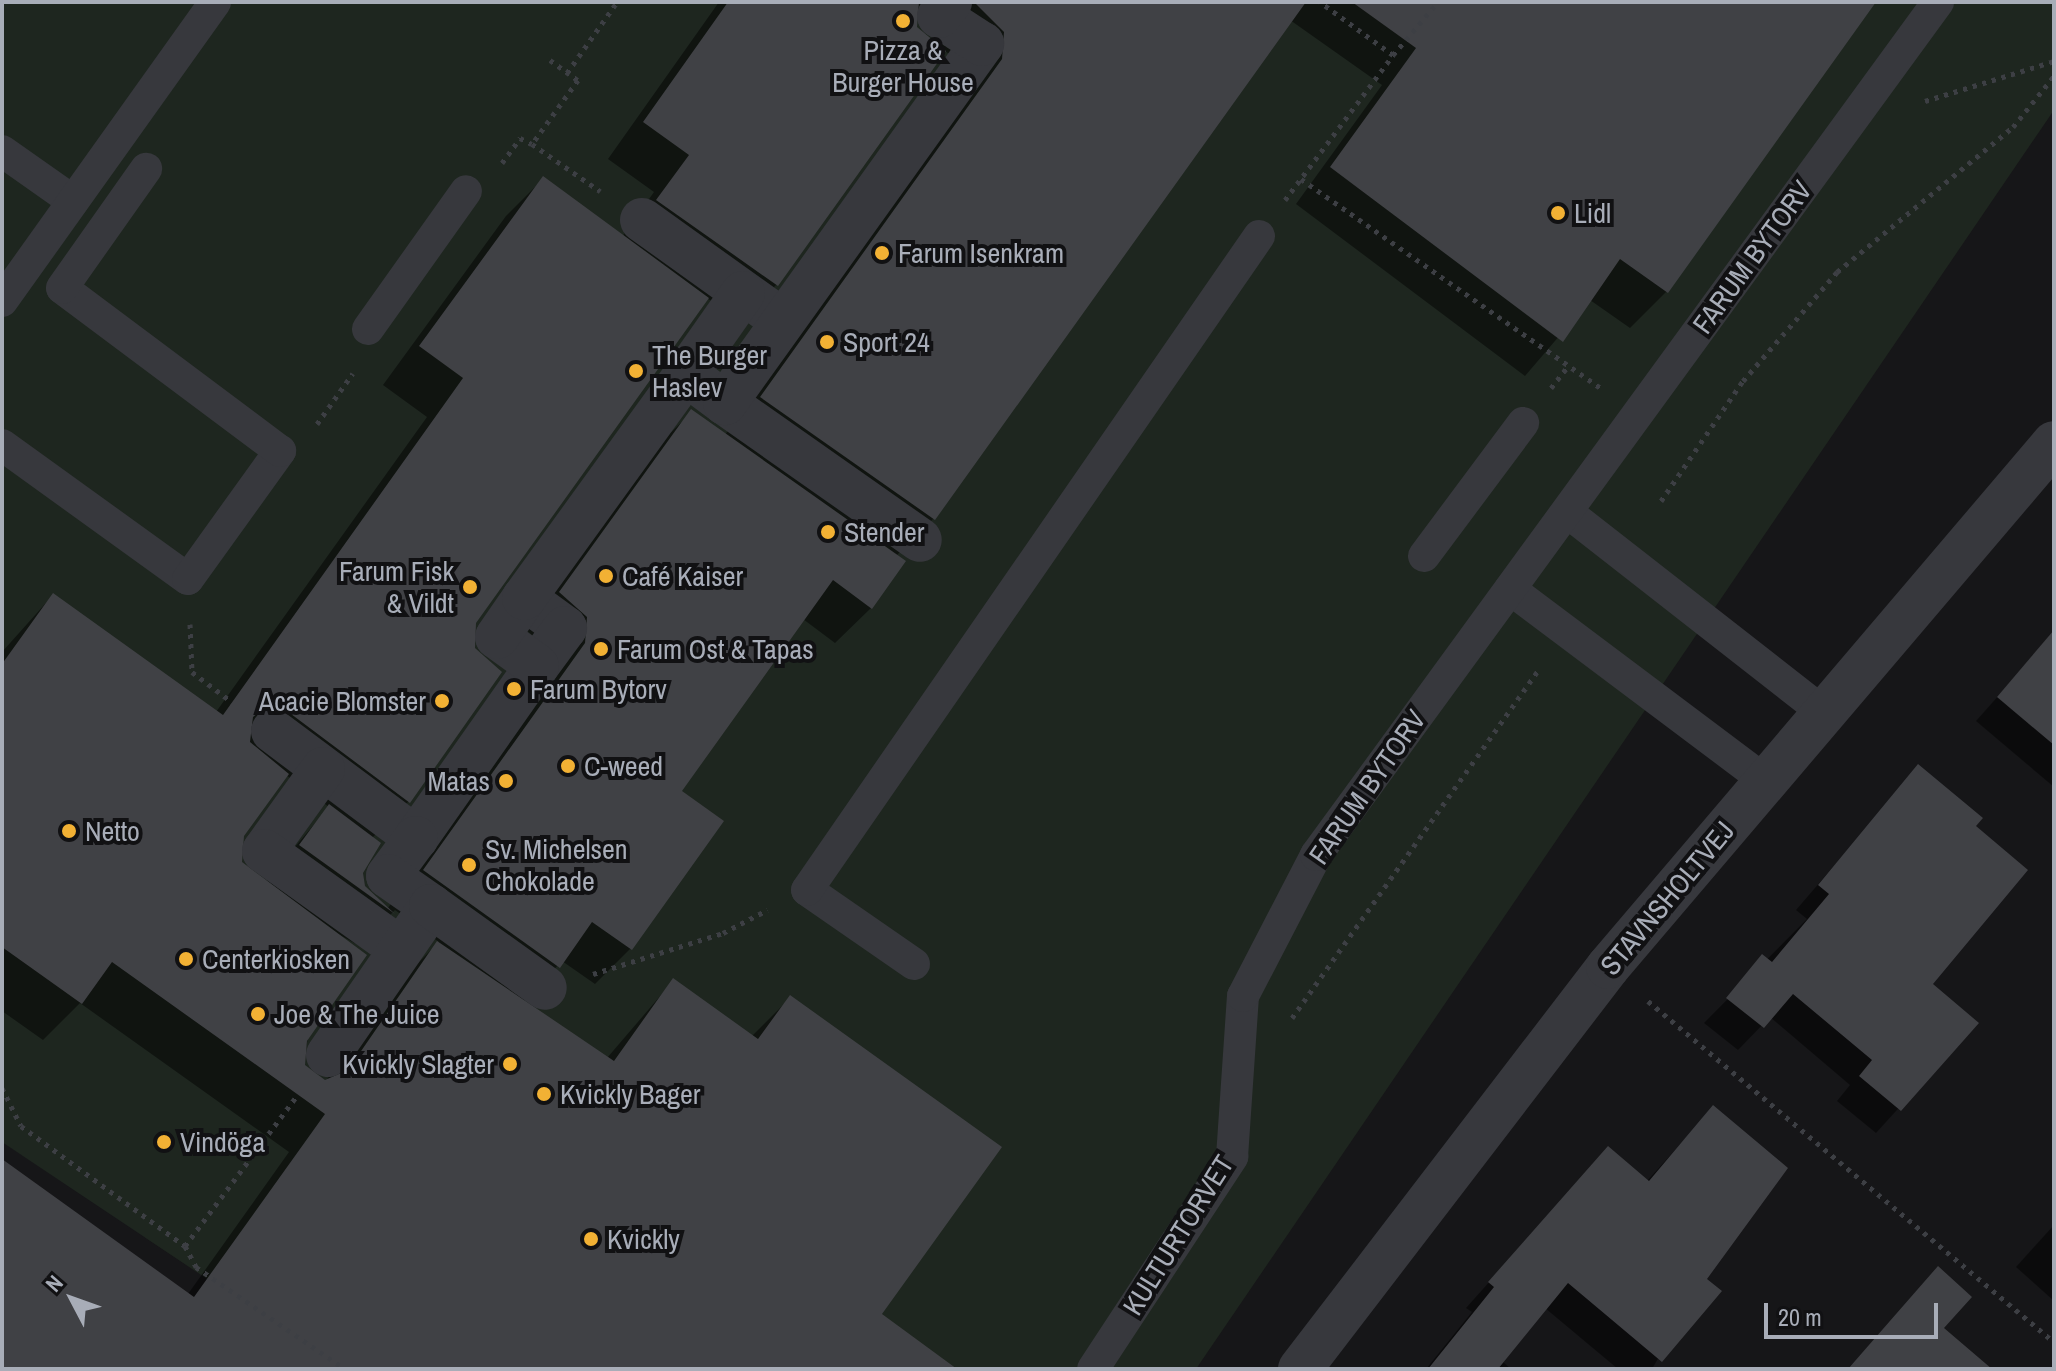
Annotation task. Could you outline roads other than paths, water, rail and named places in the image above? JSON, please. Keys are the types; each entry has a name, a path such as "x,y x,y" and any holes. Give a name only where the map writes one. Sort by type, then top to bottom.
{"street":[{"path":"725,403 982,44 939,16 950,2"},
{"path":"642,220 783,321"},
{"path":"358,918 537,666 497,637 743,293"},
{"path":"686,374 920,540"},
{"name":"STAVNSHOLTVEJ","path":"1300,1369 1608,967 2054,443"},
{"path":"273,731 416,838"},
{"path":"323,769 264,851 401,949"},
{"path":"388,876 545,988"},
{"path":"328,1055 431,906"}],"lane":[{"path":"2,301 215,2"},
{"name":"FARUM BYTORV","path":"1243,996 1316,855 1938,2"},
{"path":"2,151 73,201"},
{"path":"2,445 188,579 280,451 62,288 146,169"},
{"path":"368,329 466,191"},
{"path":"914,964 807,890 1259,236"},
{"path":"1424,556 1523,423"},
{"path":"1567,512 1823,712"},
{"path":"1510,589 1766,781"},
{"name":"KULTURTORVET","path":"1093,1369 1232,1157 1243,996"}],"place":[{"name":"Pizza & Burger House","path":"903,21"},
{"name":"Lidl","path":"1558,213"},
{"name":"Farum Isenkram","path":"882,253"},
{"name":"Sport 24","path":"827,342"},
{"name":"The Burger Haslev","path":"636,371"},
{"name":"Stender","path":"828,532"},
{"name":"Café Kaiser","path":"606,576"},
{"name":"Farum Fisk & Vildt","path":"470,587"},
{"name":"Farum Ost & Tapas","path":"601,649"},
{"name":"Farum Bytorv","path":"514,689"},
{"name":"Acacie Blomster","path":"442,701"},
{"name":"C-weed","path":"568,766"},
{"name":"Matas","path":"506,781"},
{"name":"Netto","path":"69,831"},
{"name":"Sv. Michelsen Chokolade","path":"469,865"},
{"name":"Centerkiosken","path":"186,959"},
{"name":"Joe & The Juice","path":"258,1014"},
{"name":"Kvickly Slagter","path":"510,1064"},
{"name":"Kvickly Bager","path":"544,1094"},
{"name":"Vindöga","path":"164,1142"},
{"name":"Kvickly","path":"591,1239"}]}
